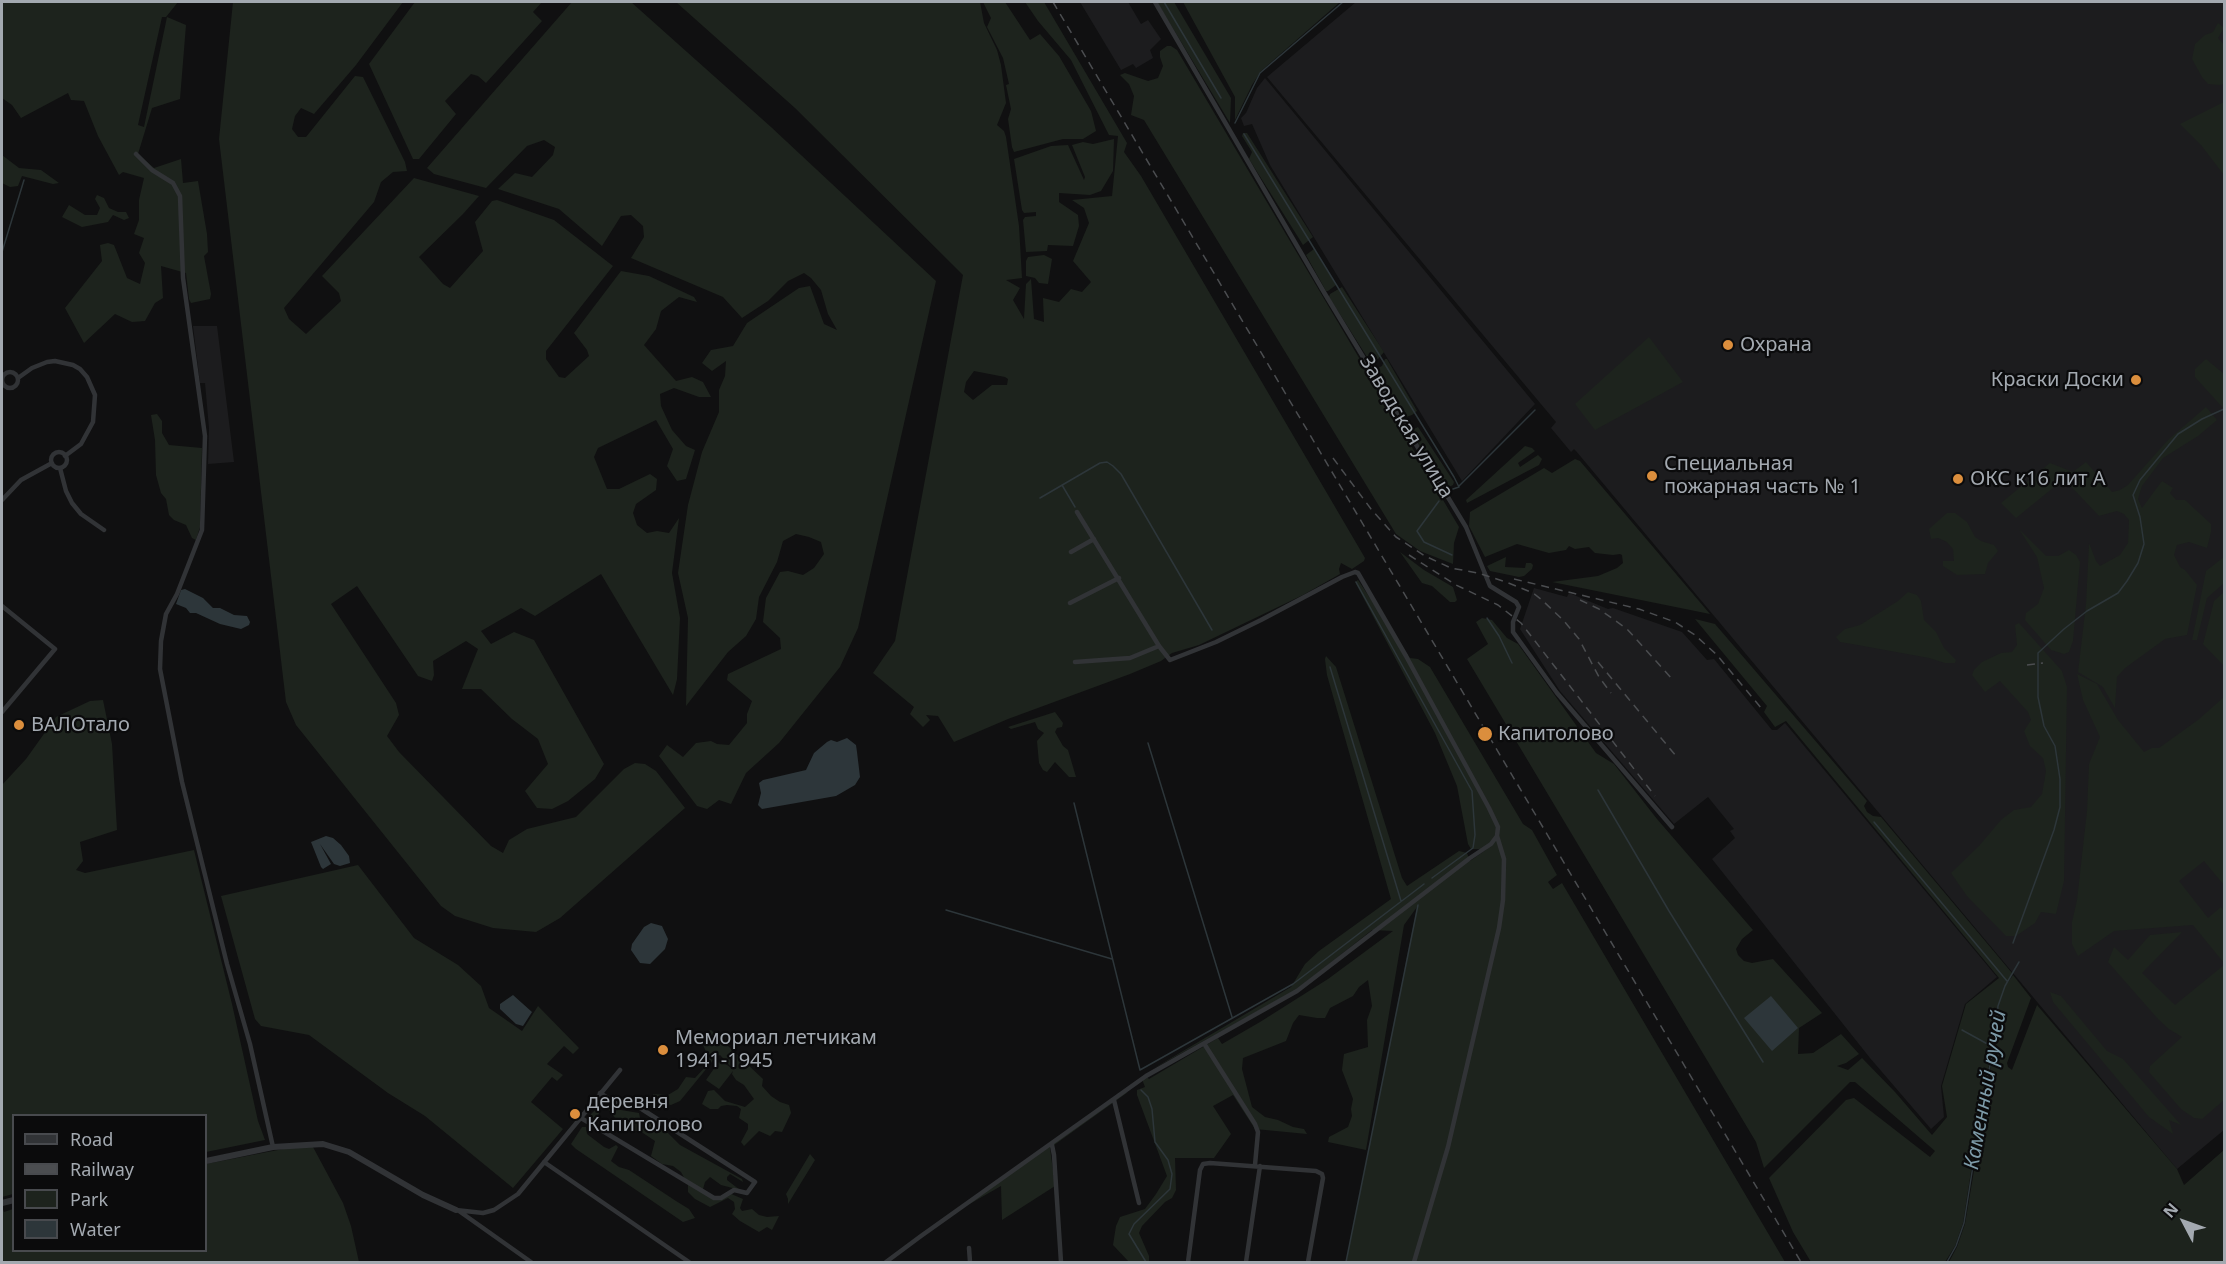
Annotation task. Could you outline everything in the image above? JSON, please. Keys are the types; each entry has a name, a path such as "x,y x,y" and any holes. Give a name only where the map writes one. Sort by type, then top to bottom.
{"street":[{"name":"Заводская улица","path":"1155,2 1325,294 1466,527 1490,586 1516,602 1519,607 1513,622 1513,632 1557,693 1672,827"},
{"path":"136,154 149,168 173,183 180,196 183,278 205,436 202,530 177,594 166,614 161,641 160,669 182,782 227,964 250,1044 273,1147"},
{"path":"18,378 32,368 55,361 80,369 87,377 95,394 93,422 81,444 65,456"},
{"path":"60,468 52,463 51,458 57,452 65,456"},
{"path":"60,468 66,462 65,456"},
{"path":"2,500 21,480 52,463"},
{"path":"60,468 72,503 81,514 104,530"},
{"path":"1077,512 1159,646 1170,660 1216,642 1356,572 1406,656 1498,826 1497,836 1504,859 1503,900 1499,928 1448,1147 1414,1263"},
{"path":"1071,552 1094,539"},
{"path":"1070,603 1119,578"},
{"path":"2,606 56,649 2,712"},
{"path":"1075,662 1130,658 1159,646"},
{"path":"2,700 7,705"},
{"path":"886,1263 1146,1076 1205,1045 1297,991 1491,844 1497,836"},
{"path":"1205,1045 1258,1132 1257,1166 1246,1263"},
{"path":"456,1210 483,1213 494,1210 518,1194 620,1070"},
{"path":"581,1118 714,1198 721,1198 734,1190 747,1193 755,1182 637,1106 617,1104 600,1093"},
{"path":"1114,1100 1139,1203"},
{"path":"207,1161 273,1147 323,1144 349,1152 423,1196 456,1210 531,1263"},
{"path":"1052,1145 1062,1263"},
{"path":"544,1162 689,1263"},
{"path":"1188,1263 1202,1167 1210,1163 1316,1171 1322,1174 1308,1263"},
{"path":"969,1248 970,1263"}],"shaded area":[{"path":"1080,2 1128,2 1141,24 1148,20 1161,39 1150,50 1153,58 1136,68 1133,64 1121,70"},
{"path":"1356,2 2224,2 2224,1130 2177,1169 1576,451 1574,449 1571,452 1551,428 1556,422 1267,77"},
{"path":"1265,78 1535,404 1462,481 1270,165 1252,124 1244,126 1241,118"},
{"path":"193,326 217,326 234,462 208,464 209,428 205,383 200,383"},
{"path":"1534,588 1567,597 1569,593 1608,609 1613,608 1682,632 1707,660 1714,659 1772,730 1777,730 1785,723 1997,977 1965,1004 1941,1086 1944,1117 1931,1129 1870,1058 1712,859 1735,838 1730,831 1734,829 1708,797 1674,824 1560,691 1520,629"}],"green space":[{"path":"2,2 178,2 166,17 162,17 138,125 144,127 167,17 186,25 180,99 152,108 138,154 154,168 181,159 183,183 198,181 207,234 208,252 204,256 210,299 191,303 186,273 161,266 163,298 155,303 145,321 132,322 115,314 84,343 65,308 102,261 100,245 108,243 114,245 127,278 140,284 145,263 139,253 144,238 134,234 139,220 139,200 144,178 123,172 119,175 98,136 84,101 71,100 68,93 21,118 12,105 2,98"},
{"path":"233,2 403,2 356,65 314,114 301,108 295,116 292,129 298,137 306,137 355,76 363,77 405,162 407,171 393,172 381,182 374,202 284,308 289,319 306,334 341,301 339,293 322,276 414,178 479,196 419,257 443,284 450,288 483,251 475,222 492,201 497,200 554,220 613,266 546,351 546,359 559,377 565,378 589,356 574,333 621,271 649,276 694,297 697,302 679,297 661,311 656,329 644,345 676,381 692,377 703,382 711,397 699,397 674,388 660,394 661,406 672,430 686,446 695,450 686,479 677,481 667,466 673,449 656,420 598,448 594,457 607,489 619,489 650,474 657,479 656,490 636,504 633,513 637,525 647,533 657,531 669,533 679,518 672,573 680,618 677,679 673,695 601,574 535,616 521,608 481,631 491,644 514,632 534,640 604,764 595,779 568,801 552,809 537,808 525,791 548,764 538,739 512,719 481,689 462,689 478,649 466,641 433,661 432,681 418,676 357,586 331,604 396,703 399,715 387,736 399,752 491,846 503,853 509,840 527,829 576,817 624,769 635,763 645,764 656,771 685,808 560,918 536,932 493,928 455,916 441,906 296,725 286,702 219,139"},
{"path":"415,2 542,2 533,12 542,21 486,83 478,76 471,74 445,101 456,114 419,159 413,159 369,64"},
{"path":"572,2 631,2 771,127 936,281 858,628 840,667 779,743 746,773 731,804 719,800 707,809 697,806 659,756 667,745 683,757 696,743 711,741 729,745 747,723 747,714 752,701 727,680 728,674 781,649 780,638 763,622 766,598 780,572 788,571 803,575 814,568 824,554 821,542 809,537 796,534 783,541 777,562 759,597 756,619 746,636 728,652 686,706 688,618 678,573 688,505 702,452 719,412 719,390 725,376 726,361 712,371 702,363 711,350 733,346 747,323 799,288 810,286 824,324 837,330 828,314 821,290 804,273 788,281 768,301 742,318 723,297 631,258 644,237 643,226 631,215 621,216 602,246 559,209 498,189 515,173 532,177 553,155 555,147 544,140 527,146 486,188 434,174 427,168"},
{"path":"676,2 980,2 984,23 997,50 1001,65 1006,103 997,125 1004,131 1006,137 1019,226 1022,278 1006,280 1020,288 1013,300 1024,319 1026,284 1031,279 1034,319 1044,322 1043,298 1059,302 1071,289 1082,292 1091,282 1073,261 1089,223 1084,208 1072,200 1112,196 1118,136 1109,135 1071,60 1025,2 1044,2 1127,143 1124,152 1141,176 1365,558 1364,561 1352,569 1341,563 1340,574 1303,595 1199,645 1172,653 1161,661 1130,674 1008,719 954,742 938,716 926,715 930,720 923,727 910,714 914,707 873,673 895,641 963,275 795,108","holes":["974,371 1008,379 1007,385 992,385 973,400 964,392 966,382"]},
{"path":"983,2 1005,2 1030,40 1040,34 1059,56 1091,111 1096,131 1083,139 1063,139 1014,152 1008,119 1011,109 1006,85 1009,84 1003,58 987,27 991,18"},
{"path":"1157,2 1174,2 1231,98 1230,123"},
{"path":"1183,2 1340,2 1261,71 1235,120 1235,97"},
{"path":"2218,23 2224,28 2218,38 2224,45 2224,84 2220,85 2208,84 2192,59 2195,44 2205,35 2213,32"},
{"path":"1167,46 1177,50 1459,527 1454,543 1453,564 1420,551 1396,534 1144,120 1131,115 1134,96 1129,84 1120,75 1125,73 1148,81 1158,78 1163,66 1160,51"},
{"path":"2224,102 2224,175 2201,145 2180,124"},
{"path":"1243,133 1247,133 1313,237 1303,245 1249,159 1252,152 1242,136"},
{"path":"1114,139 1113,171 1101,191 1090,195 1059,193 1059,202 1078,215 1079,226 1073,246 1048,245 1047,251 1026,252 1023,220 1025,217 1036,216 1036,212 1024,213 1022,210 1014,159 1051,146 1068,145 1084,180 1085,177 1072,145 1083,142 1093,144"},
{"path":"2,155 19,168 41,170 59,183 53,184 22,176 18,186 10,187 2,183"},
{"path":"97,195 104,198 109,208 118,212 126,212 129,218 124,220 113,215 108,222 82,227 62,217 69,205 85,215 97,215 100,208 95,199"},
{"path":"1314,249 1336,285 1328,291 1306,255"},
{"path":"1044,255 1052,259 1048,284 1039,283 1035,278 1026,276 1028,257"},
{"path":"1342,287 1384,352 1378,359 1371,361 1367,357 1329,297"},
{"path":"1649,337 1683,382 1595,430 1575,404"},
{"path":"1385,359 1417,411 1412,415 1406,417 1402,415 1374,370 1382,366"},
{"path":"2206,359 2224,374 2224,409 2195,377 2195,369"},
{"path":"2206,407 2217,420 2198,436 2163,458 2142,486 2138,499 2142,508 2162,481 2173,488 2170,493 2176,500 2185,500 2211,524 2207,548 2189,542 2177,545 2174,555 2180,567 2197,585 2187,635 2165,639 2125,668 2117,677 2115,708 2103,687 2078,672 2086,604 2089,543 2100,566 2120,555 2128,543 2129,520 2117,511 2099,516 2064,479 2016,518 2001,503 2050,463 2073,472 2086,462 2112,492 2120,490 2128,485 2168,440"},
{"path":"157,414 162,421 162,433 169,445 202,448 200,527 196,540 192,538 186,525 169,515 166,499 161,493 156,475 155,440 151,415"},
{"path":"1418,427 1454,482 1453,485 1447,488 1443,484 1412,433 1412,430"},
{"path":"1525,446 1535,451 1518,463 1520,467 1538,455 1542,459 1539,465 1467,503 1466,500"},
{"path":"1575,459 1580,461 1710,614 1552,582 1598,576 1623,563 1620,554 1595,553 1589,547 1575,549 1569,546 1566,550 1549,553 1517,544 1485,557 1469,526 1470,512 1544,468 1552,473"},
{"path":"1947,513 1955,513 1967,522 1975,537 1994,545 1998,551 1988,563 1985,574 1957,575 1943,566 1943,561 1954,561 1953,549 1947,542 1938,538 1931,539 1929,529"},
{"path":"2019,529 2046,556 2058,556 2069,550 2080,562 2073,641 2069,652 2064,654 2051,650 2025,620 2026,613 2038,604 2044,588 2037,557"},
{"path":"1400,552 1453,587 1457,600 1450,602 1432,586 1422,583"},
{"path":"1506,557 1505,567 1525,568 1526,563 1531,563 1532,569 1519,577 1490,571 1487,566"},
{"path":"2224,557 2224,583 2207,598 2197,640 2192,640 2206,571"},
{"path":"1358,580 1410,658 1418,659 1430,667 1523,824 1532,830 1557,875 1548,882 1553,889 1562,883 1785,1262 1346,1262 1417,907 1404,925 1366,1150 1328,1142 1329,1137 1348,1127 1352,1116 1353,1099 1342,1070 1344,1054 1368,1047 1367,1020 1372,1006 1368,980 1353,996 1330,1008 1325,1018 1299,1015 1286,1041 1243,1058 1242,1069 1252,1107 1265,1117 1304,1129 1307,1134 1255,1129 1233,1095 1213,1106 1231,1134 1214,1158 1175,1158 1176,1190 1172,1198 1165,1202 1142,1226 1139,1233 1149,1256 1149,1262 1129,1262 1113,1245 1120,1217 1145,1209 1167,1176 1137,1095 1137,1090 1145,1087 1142,1079 1146,1076 1149,1079 1218,1038 1222,1044 1260,1022 1328,979 1393,931 1372,930 1296,990 1151,1070 1291,987 1305,964 1319,951 1391,899 1327,675 1326,656 1336,667 1402,878 1407,886 1459,851 1467,853 1470,861 1487,849 1471,849 1468,844 1457,786 1435,733 1355,582"},
{"path":"1908,592 1917,595 1921,601 1924,620 1936,632 1944,648 1956,660 1955,663 1840,642 1836,637 1845,629 1860,625"},
{"path":"2224,592 2224,666 2203,644 2214,601"},
{"path":"1482,618 1492,620 1507,638 1518,644 1596,753 1614,764 1657,819 1753,930 1742,939 1736,949 1738,955 1744,961 1752,963 1773,959 1822,1013 1799,1028 1798,1054 1813,1053 1841,1034 1859,1054 1837,1066 1848,1070 1862,1058 1932,1135 1947,1117 1942,1086 1966,1004 1999,978 1786,721 1775,727 1764,712 1767,706 1695,619 1715,624 1867,801 1864,806 1867,812 1881,817 2012,973 2006,985 2013,975 2031,998 2007,1063 2008,1067 2012,1070 2037,1005 2177,1169 2184,1185 2224,1150 2224,1262 1949,1262 1965,1224 1977,1153 1978,1126 1995,1047 1997,1009 1993,1047 1976,1125 1963,1223 1955,1246 1945,1262 1811,1262 1793,1232 1769,1178 1846,1100 1854,1098 1930,1157 1935,1151 1855,1082 1850,1082 1764,1168 1756,1142 1467,659 1488,644 1476,622"},
{"path":"2019,623 2062,671 2067,687 2064,881 2056,914 2041,912 2035,923 2016,936 2006,936 1967,896 1951,873 1979,846 2001,820 2014,810 2031,807 2042,794 2046,771 2043,758 2030,746 2024,731 2031,720 2028,712 2000,681 1985,692 1972,675 1982,662 2001,653 2012,652 2017,645 2015,625"},
{"path":"2077,674 2097,684 2118,720 2144,752 2152,748 2159,748 2198,720 2224,697 2224,885 2204,861 2179,881 2208,918 2221,907 2224,911 2224,963 2193,925 2114,931 2078,956 2072,944 2072,922 2077,900 2087,811 2089,764 2100,737 2083,700"},
{"path":"103,700 112,744 117,830 80,842 83,861 76,870 85,873 194,850 258,1121 265,1140 207,1152 207,1114 12,1114 12,1194 2,1197 2,785 26,759 56,717 90,701"},
{"path":"1055,712 1063,723 1062,727 1057,728 1055,732 1068,750 1076,777 1069,777 1055,762 1047,772 1043,770 1039,763 1037,741 1044,733 1038,729 1035,722 1011,729 1008,727"},
{"path":"358,865 414,938 458,965 481,986 489,1008 522,1031 538,1006 579,1048 573,1054 564,1046 547,1064 563,1075 557,1081 552,1077 531,1102 563,1129 513,1188 425,1116 388,1093 309,1035 261,1026 255,1019 221,896"},
{"path":"2182,932 2142,973 2175,1005 2224,965 2224,1100 2202,1119 2194,1118 2181,1109 2149,1072 2150,1066 2182,1037 2158,1019 2108,962 2114,947 2128,960 2150,935"},
{"path":"2050,992 2061,996 2107,1051 2123,1059 2181,1125 2169,1120 2173,1134 2149,1117 2053,1002"},
{"path":"711,1030 763,1079 762,1086 771,1096 789,1105 791,1113 782,1132 775,1131 770,1136 759,1131 744,1146 741,1142 748,1129 748,1124 739,1118 741,1109 727,1105 718,1109 710,1109 702,1104 708,1091 714,1090 725,1101 745,1107 754,1099 744,1085 736,1080 732,1074 733,1071 719,1089 706,1080 720,1060 734,1070 720,1055 680,1101 671,1105 653,1102 653,1094 668,1095 678,1089 686,1077 695,1078 707,1065 708,1056 703,1045 709,1034 708,1031"},
{"path":"1128,1092 1050,1148 1055,1186 1002,1220 1001,1186 961,1209 1124,1093"},
{"path":"603,1102 615,1109 639,1113 640,1118 654,1123 680,1145 742,1179 743,1182 730,1174 727,1177 727,1180 740,1190 721,1185 710,1177 703,1189 715,1197 722,1198 729,1193 743,1199 740,1208 742,1211 752,1209 759,1215 779,1216 772,1230 767,1227 759,1232 740,1221 732,1214 735,1209 734,1202 728,1198 710,1207 695,1199 688,1192 688,1185 681,1172 673,1166 662,1164 651,1156 655,1141 640,1131 633,1131 628,1124 615,1118 609,1110 602,1108 594,1122 591,1122 590,1115"},
{"path":"582,1127 586,1127 587,1134 604,1147 609,1149 616,1145 618,1147 611,1161 689,1209 695,1218 683,1222 576,1149 571,1144"},
{"path":"313,1147 343,1203 359,1262 2,1262 2,1207 4,1212 12,1209 12,1252 207,1252 207,1164 288,1148"},
{"path":"810,1154 815,1160 788,1204 786,1194"}],"water":[{"path":"185,589 203,598 213,608 220,608 234,615 247,616 249,625 241,629 190,613 186,608 176,604 181,590"},
{"path":"847,738 856,745 860,777 855,785 836,796 762,809 758,805 761,793 759,783 763,780 806,770 814,753 827,742 831,740 837,742"},
{"path":"326,836 333,838 341,845 349,856 350,863 340,866 334,864 320,844 331,864 323,869 321,867 311,842"},
{"path":"651,923 662,926 668,939 665,949 650,964 640,963 631,950 632,944 644,927"},
{"path":"513,995 532,1012 523,1026 516,1024 500,1009 500,1004"},
{"path":"1771,996 1798,1028 1772,1051 1744,1018"}],"waterway":[{"path":"1164,2 1221,98"},
{"path":"1235,123 1260,73 1343,2"},
{"path":"1244,134 1454,477 1459,487 1453,489"},
{"path":"2,252 24,180"},
{"name":"Каменный ручей","path":"2013,943 2054,830 2060,807 2060,779 2055,746 2044,726 2038,697 2038,653 2087,611 2118,593 2138,563 2144,544 2140,517 2133,495 2140,480 2178,434 2224,409"},
{"path":"1459,486 1535,410"},
{"path":"1040,498 1100,463 1107,462 1113,466 1121,474 1212,630"},
{"path":"1062,485 1075,507"},
{"path":"1439,501 1417,531 1424,542 1452,555"},
{"path":"1356,582 1472,791 1475,835 1473,848 1432,878"},
{"path":"1487,618 1512,663"},
{"path":"1330,667 1401,901"},
{"path":"1148,743 1232,1017"},
{"path":"1598,790 1669,911 1763,1062"},
{"path":"1074,803 1140,1070 1293,984 1424,884"},
{"path":"1874,822 2007,981"},
{"path":"1346,1262 1418,905"},
{"path":"946,910 1112,959"},
{"name":"Каменный ручей","path":"1947,1262 1956,1246 1964,1223 1977,1125 1994,1047 1998,1006 2005,986 2019,962"},
{"path":"1962,1030 1993,1047"},
{"path":"1141,1090 1148,1097 1152,1109 1155,1142 1168,1160 1172,1174 1170,1189 1134,1224 1129,1234 1146,1262"}],"railway":[{"path":"1053,2 1801,1262"},
{"path":"1333,458 1371,509 1396,537 1425,556 1451,568 1478,573 1506,582 1533,593 1542,600 1579,639 1599,677 1611,693"},
{"path":"1409,555 1456,585 1498,605 1521,623 1655,796"},
{"path":"1514,579 1639,609 1675,622 1695,635 1717,655 1762,709"},
{"path":"1580,600 1599,609 1627,629 1673,680"},
{"path":"1598,662 1676,756"},
{"path":"2027,665 2043,663"}],"place":[{"name":"Охрана","path":"1728,345"},
{"name":"Краски Доски","path":"2136,380"},
{"name":"Специальная пожарная часть № 1","path":"1652,476"},
{"name":"ОКС к16 лит А","path":"1958,479"},
{"name":"ВАЛОтало","path":"19,725"},
{"name":"Капитолово","path":"1485,734"},
{"name":"Мемориал летчикам 1941-1945","path":"663,1050"},
{"name":"деревня Капитолово","path":"575,1114"}]}
